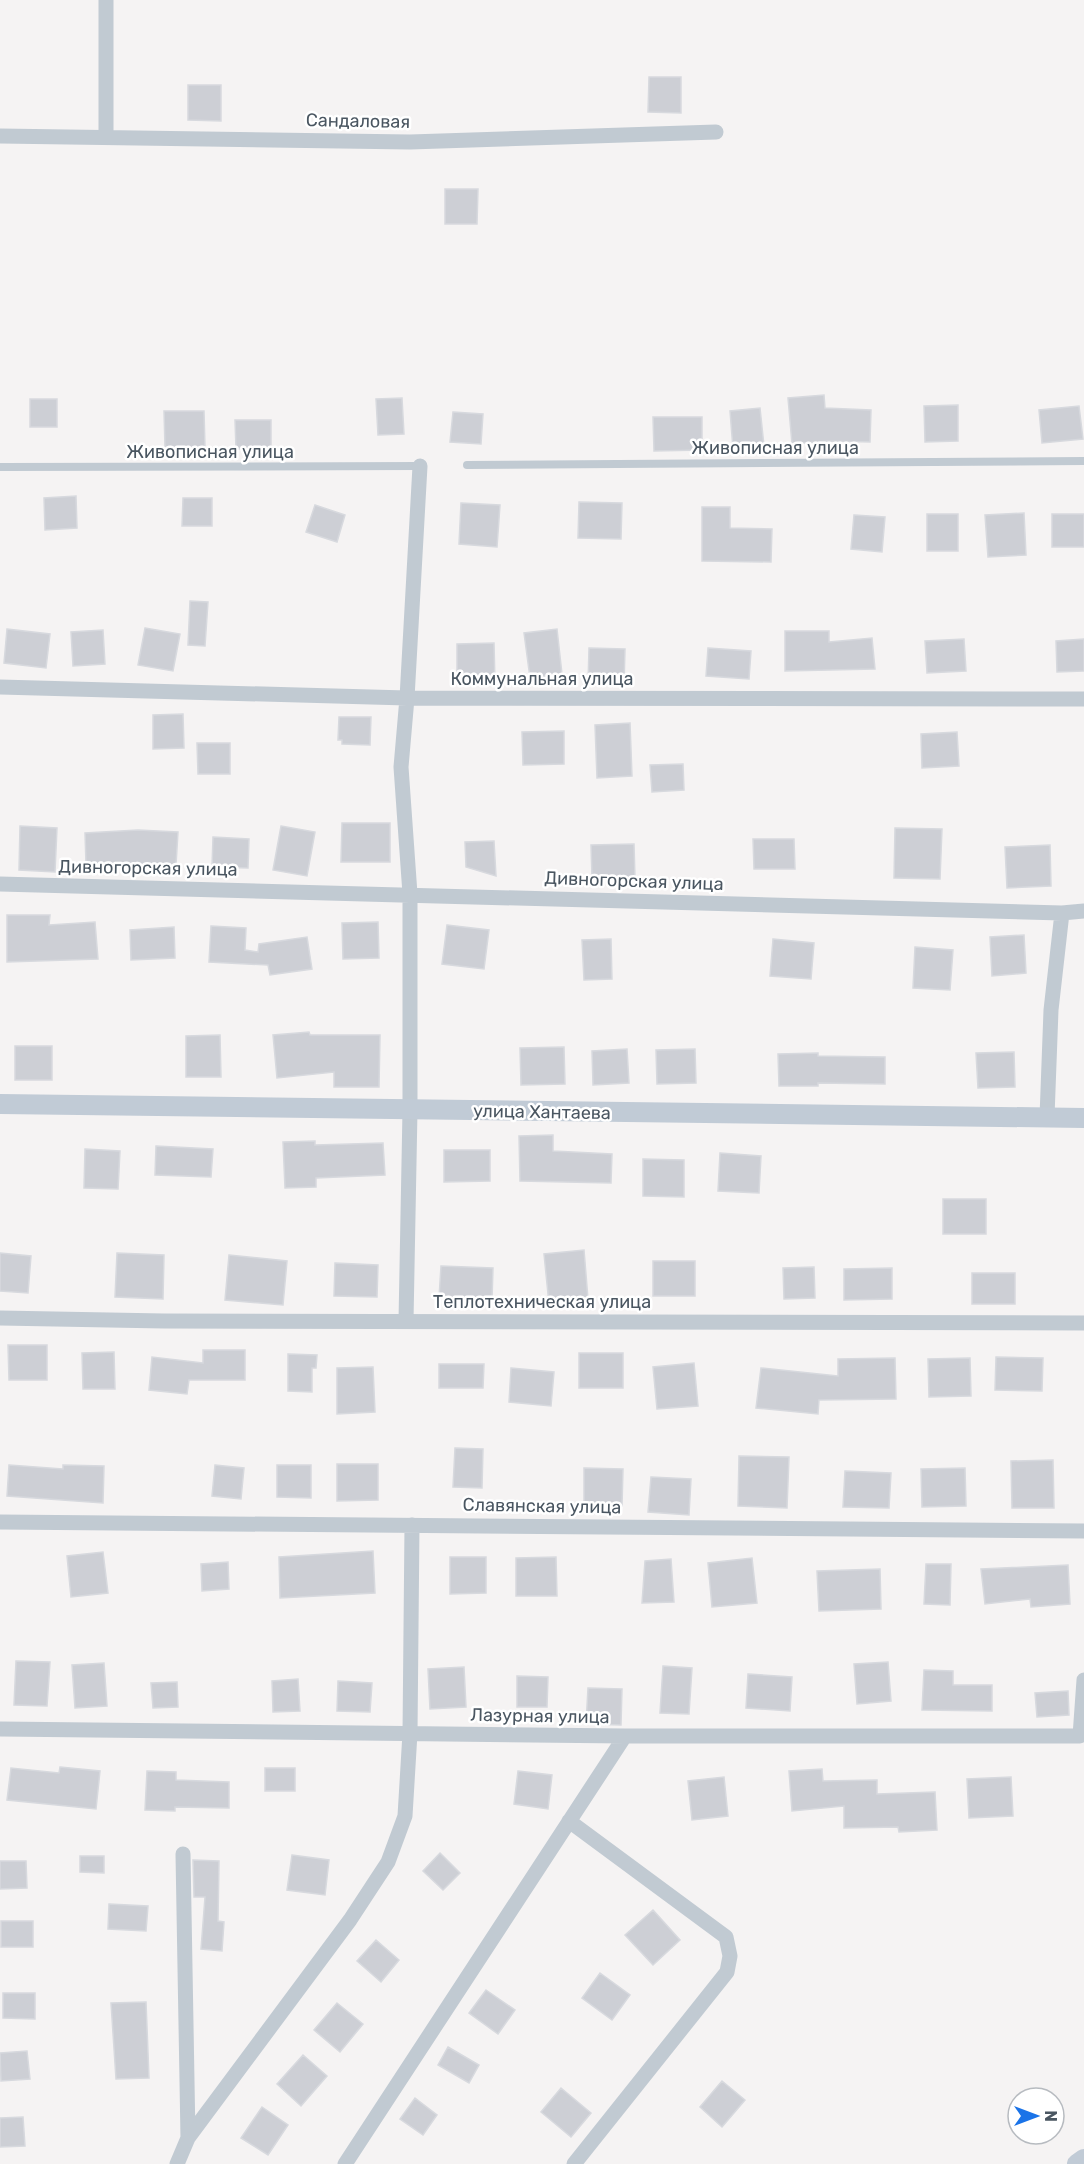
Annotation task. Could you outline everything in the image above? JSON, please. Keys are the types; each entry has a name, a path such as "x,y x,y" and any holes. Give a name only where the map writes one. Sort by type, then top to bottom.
{"street":[{"path":"106,0 106,135"},
{"name":"Сандаловая","path":"0,136 106,135 411,142 716,132"},
{"path":"406,1321 411,1110 410,894 401,768 420,466"},
{"name":"Коммунальная улица","path":"0,687 407,698 1084,699"},
{"name":"Дивногорская улица","path":"0,884 1062,913"},
{"path":"1047,1117 1051,1010 1062,913 1084,911"},
{"name":"улица Хантаева","path":"0,1104 1084,1118"},
{"name":"Теплотехническая улица","path":"0,1318 1084,1323"},
{"name":"Славянская улица","path":"0,1522 1084,1531"},
{"path":"177,2164 189,2138 350,1920 388,1862 405,1816 410,1733 412,1525"},
{"name":"Лазурная улица","path":"0,1729 625,1736 1082,1736 1084,1680"},
{"path":"345,2164 625,1736"},
{"path":"569,1821 726,1936 730,1956 727,1972 574,2164"},
{"path":"183,1854 189,2138"},
{"path":"1077,2164 1084,2159"}],"lane":[{"name":"Живописная улица","path":"467,465 1084,461"},
{"name":"Живописная улица","path":"0,467 420,466"}],"building":[{"path":"649,77 681,77 681,113 648,112"},
{"path":"188,85 221,85 221,121 188,120"},
{"path":"445,189 478,189 477,224 445,224"},
{"path":"824,395 825,408 871,410 870,442 829,441 792,444 788,398"},
{"path":"402,398 404,434 378,435 376,399"},
{"path":"30,399 57,399 57,427 30,427"},
{"path":"958,405 958,441 925,442 924,406"},
{"path":"1079,406 1083,439 1042,443 1039,410"},
{"path":"760,408 764,446 733,449 730,411"},
{"path":"164,411 204,411 205,447 165,447"},
{"path":"453,412 483,414 481,444 450,442"},
{"path":"653,417 702,417 702,450 654,451"},
{"path":"235,420 271,420 271,448 236,449"},
{"path":"76,496 77,528 45,530 44,498"},
{"path":"183,498 212,498 212,526 182,526"},
{"path":"579,502 622,503 621,539 578,538"},
{"path":"461,503 500,505 497,547 459,544"},
{"path":"315,505 345,515 337,542 306,532"},
{"path":"702,507 730,507 730,528 772,529 771,562 702,561"},
{"path":"1024,513 1026,555 988,557 985,515"},
{"path":"927,514 958,514 958,551 927,551"},
{"path":"1052,514 1084,514 1084,547 1052,547"},
{"path":"854,515 885,517 882,552 851,549"},
{"path":"190,601 208,602 205,646 188,645"},
{"path":"145,628 180,634 173,671 138,665"},
{"path":"7,629 50,634 46,668 4,663"},
{"path":"557,629 562,674 530,678 524,633"},
{"path":"103,630 105,664 73,666 71,632"},
{"path":"785,631 829,631 829,642 872,638 875,669 785,671"},
{"path":"964,639 966,671 927,673 925,641"},
{"path":"1084,639 1084,671 1057,672 1056,641"},
{"path":"494,643 495,683 457,684 457,644"},
{"path":"589,648 625,649 624,685 588,684"},
{"path":"708,648 751,651 749,679 706,676"},
{"path":"183,714 184,748 153,749 153,715"},
{"path":"339,717 371,717 370,745 342,744 342,740 338,740"},
{"path":"630,723 632,776 597,778 595,725"},
{"path":"564,731 564,764 523,765 522,732"},
{"path":"957,732 959,766 922,768 921,734"},
{"path":"197,743 230,743 230,774 198,774"},
{"path":"683,764 684,790 652,792 650,765"},
{"path":"342,823 390,823 390,862 341,862"},
{"path":"20,826 57,828 55,872 19,870"},
{"path":"281,826 315,832 307,876 273,870"},
{"path":"895,828 942,829 940,879 894,878"},
{"path":"138,830 178,832 176,865 86,864 85,833"},
{"path":"213,837 249,839 248,868 212,867"},
{"path":"753,839 794,839 795,869 754,869"},
{"path":"494,841 496,876 466,867 465,842"},
{"path":"634,844 635,878 592,879 591,845"},
{"path":"1050,845 1051,886 1007,888 1005,847"},
{"path":"7,915 50,915 49,925 95,922 98,959 7,962"},
{"path":"378,922 379,958 343,959 342,923"},
{"path":"447,925 489,930 484,969 442,964"},
{"path":"211,926 246,928 245,950 258,952 259,944 307,937 312,969 270,975 268,965 209,962"},
{"path":"174,927 175,958 131,960 130,930"},
{"path":"1024,935 1026,973 992,976 990,937"},
{"path":"611,939 612,979 584,980 582,940"},
{"path":"773,939 814,943 811,979 770,976"},
{"path":"915,947 953,950 950,990 913,988"},
{"path":"309,1032 310,1035 380,1035 379,1087 334,1087 334,1072 277,1078 273,1035"},
{"path":"220,1035 221,1077 186,1077 186,1036"},
{"path":"15,1046 52,1046 52,1080 15,1080"},
{"path":"564,1047 565,1084 521,1085 520,1048"},
{"path":"627,1049 629,1083 593,1085 592,1051"},
{"path":"695,1049 696,1083 657,1084 656,1050"},
{"path":"1014,1052 1015,1087 978,1088 976,1053"},
{"path":"818,1053 818,1056 885,1057 885,1084 818,1083 818,1086 779,1086 778,1054"},
{"path":"553,1135 553,1151 612,1154 611,1183 520,1181 519,1136"},
{"path":"315,1141 315,1145 383,1143 385,1175 316,1178 316,1187 285,1188 283,1142"},
{"path":"156,1146 213,1149 211,1177 155,1175"},
{"path":"85,1149 120,1151 118,1189 84,1188"},
{"path":"444,1150 490,1150 490,1181 444,1182"},
{"path":"720,1153 761,1156 759,1193 718,1191"},
{"path":"643,1159 684,1160 684,1197 643,1196"},
{"path":"943,1199 986,1199 986,1234 943,1234"},
{"path":"584,1250 588,1299 562,1298 561,1303 549,1304 544,1254"},
{"path":"0,1253 31,1256 28,1293 0,1291"},
{"path":"117,1253 164,1255 163,1299 115,1297"},
{"path":"229,1255 287,1261 283,1305 225,1300"},
{"path":"653,1261 695,1261 695,1296 653,1296"},
{"path":"335,1263 378,1265 377,1297 334,1296"},
{"path":"441,1266 493,1268 492,1300 439,1298"},
{"path":"814,1267 815,1298 784,1299 783,1268"},
{"path":"892,1268 892,1299 844,1300 844,1269"},
{"path":"972,1273 1015,1273 1015,1304 972,1304"},
{"path":"8,1345 47,1345 47,1380 9,1380"},
{"path":"203,1350 245,1350 245,1380 189,1380 187,1394 149,1390 152,1357 203,1363"},
{"path":"114,1352 115,1389 83,1389 82,1353"},
{"path":"579,1353 623,1353 623,1388 579,1388"},
{"path":"288,1354 317,1355 316,1368 312,1368 312,1392 288,1391"},
{"path":"996,1357 1043,1358 1042,1391 995,1390"},
{"path":"895,1358 896,1399 819,1400 818,1414 756,1408 761,1368 838,1376 838,1359"},
{"path":"970,1358 971,1396 929,1397 928,1359"},
{"path":"694,1363 698,1406 657,1409 653,1367"},
{"path":"439,1364 484,1364 483,1388 439,1388"},
{"path":"373,1367 375,1412 337,1414 337,1368"},
{"path":"511,1368 554,1372 551,1406 509,1402"},
{"path":"455,1448 483,1449 482,1488 453,1487"},
{"path":"739,1456 789,1457 787,1508 738,1506"},
{"path":"1053,1460 1054,1508 1012,1508 1011,1461"},
{"path":"337,1464 378,1464 378,1500 337,1501"},
{"path":"9,1465 63,1469 63,1465 104,1466 103,1503 7,1496"},
{"path":"215,1465 244,1468 241,1499 212,1496"},
{"path":"277,1465 311,1465 311,1498 277,1497"},
{"path":"584,1468 623,1469 622,1506 584,1505"},
{"path":"965,1468 966,1506 922,1507 921,1469"},
{"path":"845,1471 891,1473 889,1508 843,1507"},
{"path":"651,1477 691,1479 689,1515 648,1512"},
{"path":"373,1551 375,1593 280,1598 279,1557"},
{"path":"103,1552 108,1593 71,1597 67,1556"},
{"path":"450,1557 486,1557 486,1593 450,1594"},
{"path":"556,1557 557,1596 516,1596 516,1558"},
{"path":"752,1558 757,1603 712,1607 708,1563"},
{"path":"671,1559 674,1602 642,1603 645,1561"},
{"path":"228,1562 229,1589 202,1591 201,1564"},
{"path":"926,1564 951,1564 950,1605 924,1604"},
{"path":"1068,1565 1070,1604 1031,1607 1030,1599 985,1604 981,1569"},
{"path":"880,1569 881,1609 819,1611 817,1571"},
{"path":"16,1661 50,1662 47,1706 14,1705"},
{"path":"888,1662 891,1701 857,1704 854,1664"},
{"path":"104,1663 107,1706 75,1708 72,1665"},
{"path":"663,1666 692,1668 689,1714 660,1713"},
{"path":"464,1667 466,1707 430,1709 428,1669"},
{"path":"924,1670 953,1671 953,1685 992,1685 992,1711 922,1710"},
{"path":"748,1674 792,1677 790,1711 746,1708"},
{"path":"517,1676 548,1677 547,1707 517,1707"},
{"path":"298,1679 300,1711 273,1712 272,1681"},
{"path":"338,1681 372,1683 370,1712 337,1711"},
{"path":"177,1682 178,1707 153,1708 151,1683"},
{"path":"588,1688 622,1689 621,1725 586,1724"},
{"path":"1068,1691 1069,1715 1037,1717 1035,1693"},
{"path":"60,1767 100,1771 96,1809 7,1800 11,1768 59,1773"},
{"path":"265,1768 295,1768 295,1791 265,1791"},
{"path":"822,1769 823,1781 877,1780 877,1794 935,1792 937,1830 899,1832 898,1827 844,1828 844,1806 792,1811 789,1771"},
{"path":"147,1771 176,1772 176,1780 229,1782 229,1808 175,1807 175,1811 145,1810"},
{"path":"518,1771 552,1775 548,1809 514,1804"},
{"path":"724,1777 728,1816 692,1820 688,1781"},
{"path":"1011,1777 1013,1816 969,1818 967,1779"},
{"path":"440,1853 460,1873 443,1890 423,1871"},
{"path":"292,1855 329,1860 325,1895 287,1890"},
{"path":"80,1856 104,1856 104,1873 80,1872"},
{"path":"193,1860 219,1861 218,1921 224,1922 222,1951 201,1949 205,1897 194,1897"},
{"path":"0,1861 26,1861 27,1888 0,1889"},
{"path":"109,1904 148,1906 146,1931 108,1929"},
{"path":"653,1910 680,1940 653,1965 625,1935"},
{"path":"1,1921 33,1921 33,1947 1,1947"},
{"path":"376,1940 399,1960 381,1982 357,1961"},
{"path":"600,1973 630,1995 612,2020 582,1998"},
{"path":"486,1990 515,2010 498,2034 469,2013"},
{"path":"3,1993 35,1993 35,2019 3,2018"},
{"path":"146,2002 149,2078 116,2079 111,2003"},
{"path":"337,2003 363,2024 340,2052 314,2030"},
{"path":"448,2047 479,2065 469,2083 438,2065"},
{"path":"27,2051 30,2079 1,2081 0,2053"},
{"path":"303,2055 327,2076 301,2106 277,2084"},
{"path":"722,2081 745,2100 722,2127 700,2107"},
{"path":"561,2088 591,2113 571,2137 541,2112"},
{"path":"415,2098 437,2115 423,2135 400,2119"},
{"path":"262,2107 288,2125 268,2155 241,2138"},
{"path":"23,2117 25,2146 0,2147 0,2118"}]}
